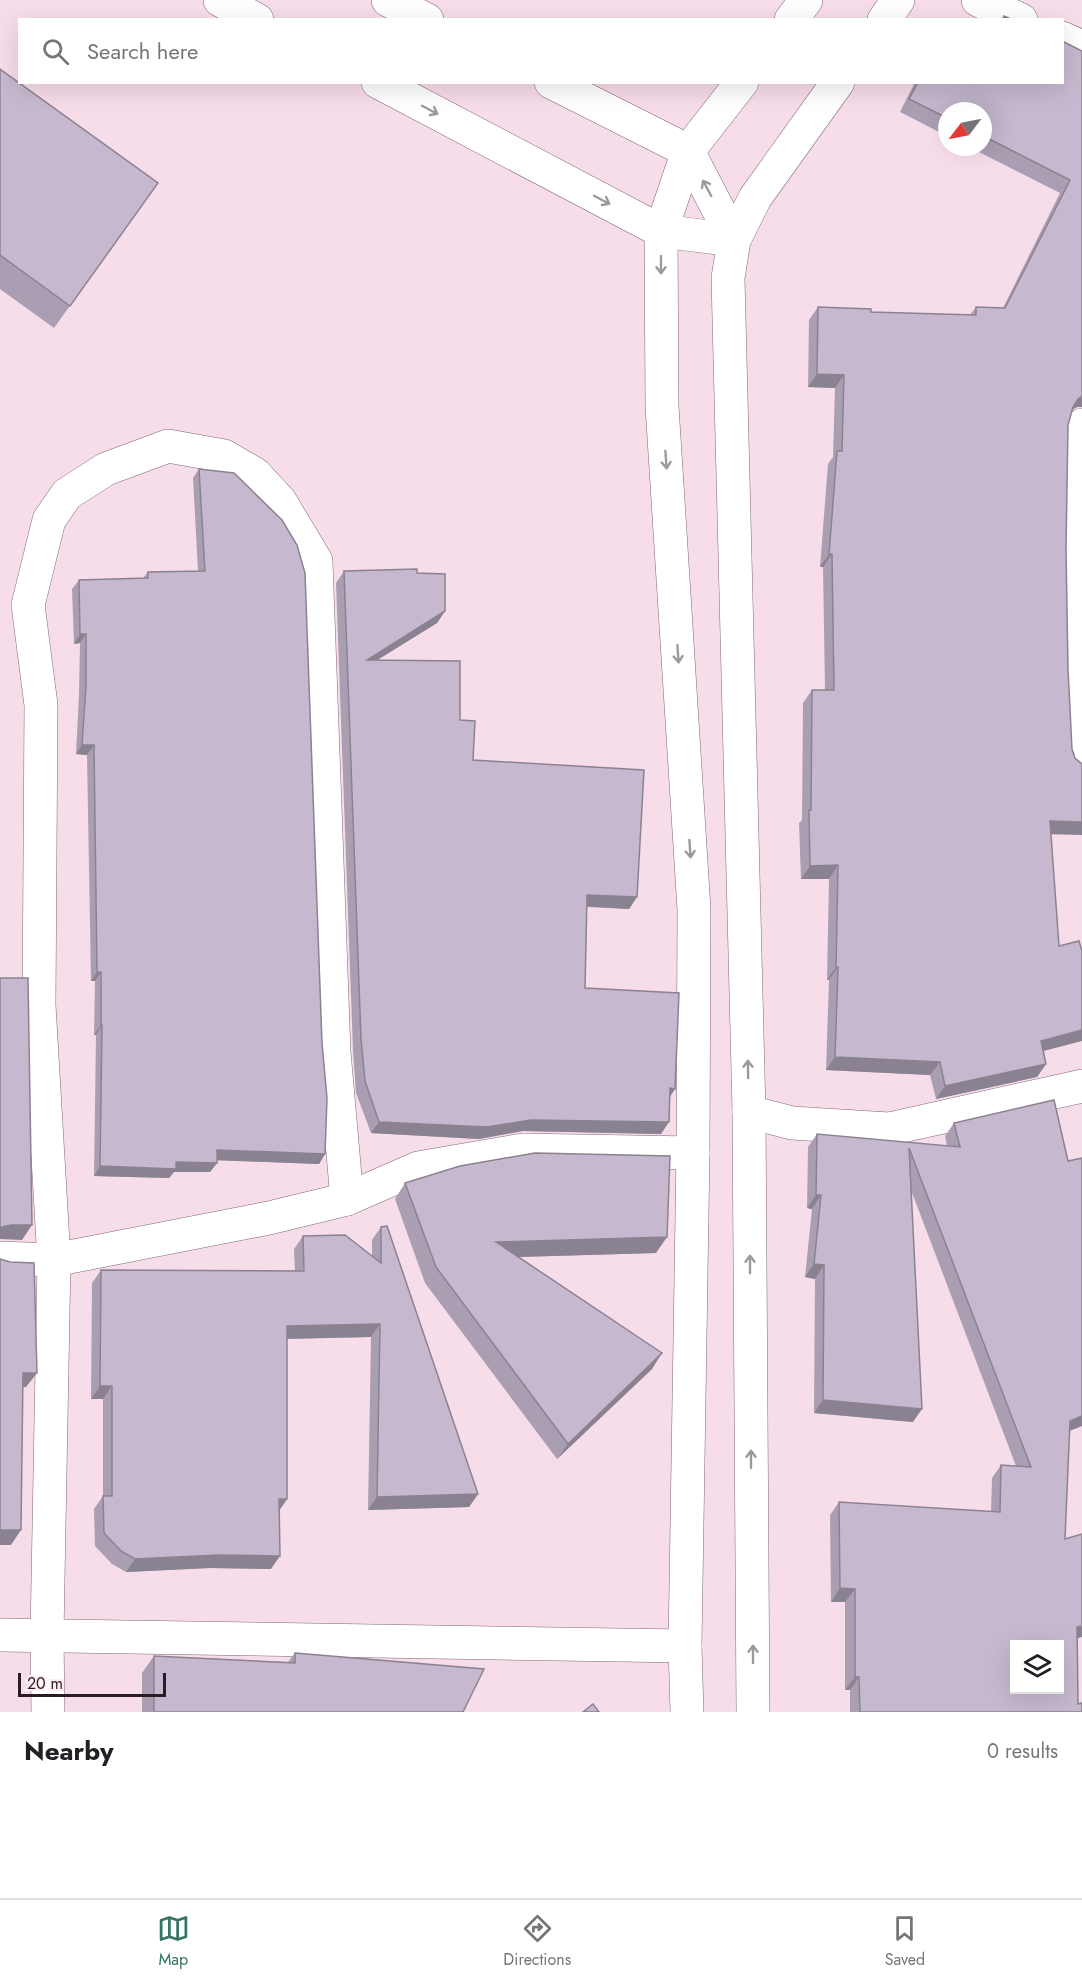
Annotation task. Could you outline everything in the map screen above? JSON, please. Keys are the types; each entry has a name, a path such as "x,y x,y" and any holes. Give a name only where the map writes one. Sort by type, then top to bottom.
{"street":[{"path":"220,0 253,18"},
{"path":"388,0 423,18"},
{"path":"792,18 806,0"},
{"path":"885,18 898,0"},
{"path":"978,0 1017,18"},
{"path":"1064,39 1082,47"},
{"path":"382,84 661,231 734,240"},
{"path":"555,84 687,152 734,240"},
{"path":"687,1712 694,909 662,406 661,231 687,152 740,84"},
{"path":"753,1712 749,1112 728,278 734,240 754,198 837,84"},
{"path":"1082,425 1077,443 1075,564 1077,710 1082,761"},
{"path":"48,1712 46,1634 54,1260 39,1005 41,705 28,605 49,520 67,494 106,469 168,446 224,456 255,474 280,501 316,561 334,1052 347,1199"},
{"path":"749,1112 792,1123 889,1129 1082,1086"},
{"path":"0,1258 54,1260 269,1218 347,1199 418,1168 523,1150 693,1153"},
{"path":"0,1635 686,1646"}],"building":[{"path":"1064,42 1082,51 1082,396 1073,407 1068,425 1066,549 1072,749 1075,758 1082,764 1082,822 1050,821 1059,946 1079,941 1082,951 1082,1030 1041,1041 1046,1064 945,1086 940,1062 835,1057 838,865 810,866 809,810 811,810 812,690 834,690 832,554 829,554 837,451 842,451 844,375 817,374 818,307 871,309 871,312 976,315 976,307 1005,308 1070,180 992,141 992,102 938,102 938,114 909,99 917,84 1064,84"},
{"path":"0,69 158,183 70,306 0,255"},
{"path":"199,469 234,473 282,520 297,545 305,573 322,1043 327,1098 325,1154 217,1150 217,1163 176,1162 176,1169 100,1166 102,1025 101,972 97,972 94,745 82,745 86,685 86,634 80,634 79,580 148,578 148,572 205,571"},
{"path":"417,569 417,573 445,574 445,611 367,660 460,661 460,720 475,721 473,760 644,770 637,897 587,895 585,988 679,993 675,1089 670,1088 669,1122 531,1120 487,1127 379,1122 365,1081 361,1039 344,571"},
{"path":"0,978 28,978 32,1225 11,1225 0,1228"},
{"path":"1054,1100 1068,1161 1082,1158 1082,1416 1070,1421 1065,1539 1082,1534 1082,1626 1077,1627 1078,1704 1082,1703 1082,1712 860,1712 859,1677 855,1677 855,1589 840,1588 839,1502 1000,1512 1001,1465 1031,1467 909,1148 922,1409 823,1400 824,1265 814,1264 821,1195 816,1195 817,1134 960,1147 954,1123"},
{"path":"535,1153 670,1156 667,1237 496,1242 662,1353 568,1444 436,1267 405,1183 460,1166"},
{"path":"387,1226 478,1494 377,1497 380,1324 287,1326 287,1499 279,1499 280,1556 219,1555 135,1559 121,1551 104,1533 103,1496 112,1496 112,1386 100,1386 101,1270 304,1271 303,1236 345,1235 381,1263 381,1227"},
{"path":"0,1259 10,1262 34,1263 37,1373 23,1373 21,1530 0,1530"},
{"path":"295,1653 484,1669 463,1712 154,1712 154,1656 295,1663"},
{"path":"593,1704 599,1712 583,1712"}]}
